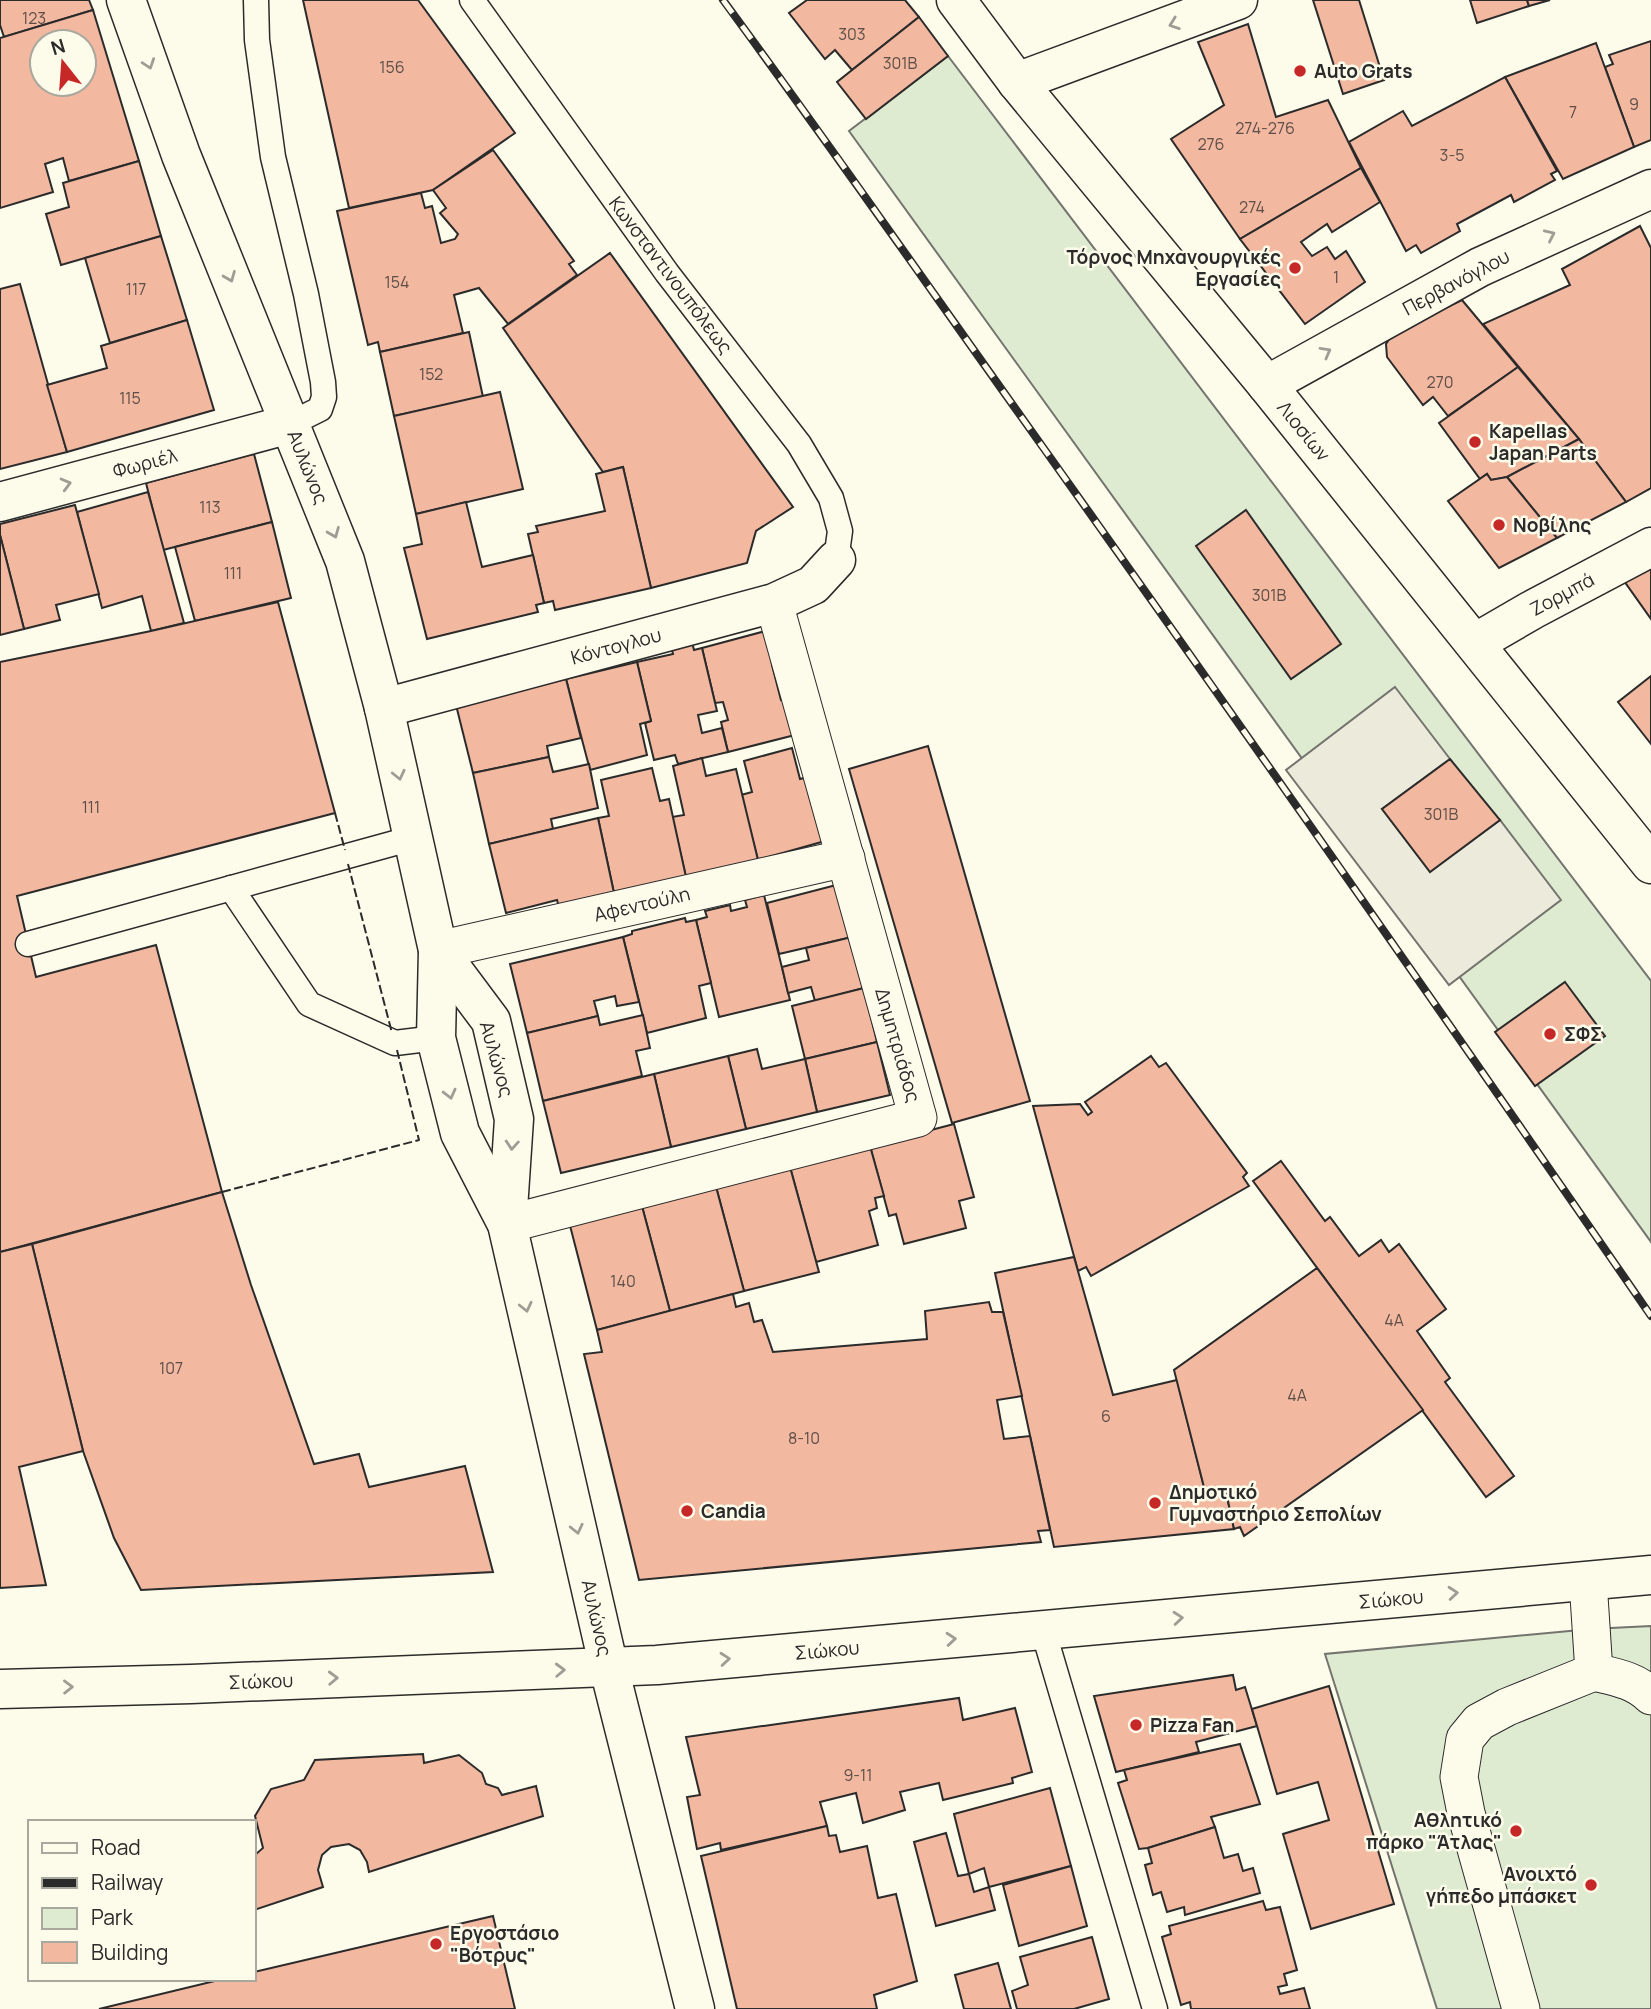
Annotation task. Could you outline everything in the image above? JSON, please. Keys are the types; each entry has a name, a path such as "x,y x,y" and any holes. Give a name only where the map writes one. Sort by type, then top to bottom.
{"street":[{"name":"Αυλώνος","path":"126,0 181,155 345,561 384,708 438,950 436,1038 460,1133 507,1224 608,1668 695,2009"},
{"name":"Λιοσίων","path":"956,0 1017,82 1267,385 1651,864"},
{"path":"1017,82 1238,0"},
{"name":"Περβανόγλου","path":"1267,385 1480,267 1651,189"},
{"name":"Φωριέλ","path":"0,502 290,424"},
{"name":"Ζορμπά","path":"1475,643 1651,547"},
{"name":"Κόντογλου","path":"384,708 774,603 813,585 836,561"},
{"name":"Δημητριάδος","path":"507,1224 918,1118 774,603"},
{"name":"Αφεντούλη","path":"438,950 846,858"},
{"name":"Αυλώνος","path":"438,950 491,1021 514,1119 507,1224"},
{"name":"Σιώκου","path":"0,1689 657,1665 1650,1576"},
{"path":"1588,1581 1594,1672"},
{"path":"1521,2009 1458,1777 1465,1740 1479,1722 1507,1707 1594,1672 1625,1679 1651,1696"}],"lane":[{"path":"256,0 257,40 273,157 306,293 323,382 324,397 320,409 290,424"},
{"name":"Κωνσταντινουπόλεως","path":"471,0 667,273 799,444 831,498 840,531 836,561"},
{"path":"29,944 413,838"},
{"path":"231,888 309,1004 395,1043 436,1038"},
{"path":"1043,1630 1155,2009"}],"green space":[{"path":"948,56 1651,981 1651,1242 849,131"},
{"name":"Αθλητικό πάρκο \"Άτλας\"","path":"1651,1626 1651,2009 1437,2009 1325,1654 1591,1629"}],"shaded area":[{"path":"1395,687 1450,759 1382,809 1430,871 1500,820 1561,900 1449,985 1286,770"}],"building":[{"path":"0,0 89,0 93,10 4,37 0,25"},
{"path":"303,0 418,0 515,133 433,190 349,208"},
{"path":"807,0 905,0 919,17 852,70 835,50 825,59 789,13"},
{"path":"1313,0 1359,0 1384,80 1343,94"},
{"path":"1470,0 1527,0 1529,6 1477,23"},
{"path":"1527,0 1550,0 1529,6"},
{"path":"93,10 139,161 69,181 63,158 45,164 53,192 0,208 0,38 28,30 28,98 98,98 98,28 33,28"},
{"path":"919,17 948,56 866,119 837,82"},
{"path":"1248,24 1276,117 1328,100 1361,168 1240,239 1171,139 1224,105 1198,42"},
{"path":"1651,41 1651,140 1634,147 1605,67 1613,64 1609,55"},
{"path":"1596,43 1634,147 1563,179 1505,77"},
{"path":"1505,77 1557,171 1551,174 1555,180 1514,202 1511,195 1457,224 1460,231 1421,253 1416,245 1406,251 1349,142 1403,111 1412,126"},
{"path":"493,150 574,261 569,264 577,275 508,324 479,288 454,295 463,333 380,352 378,342 368,345 337,211 421,193 425,208 432,206 441,243 455,239 458,234 440,213 446,208 433,190"},
{"path":"139,161 161,236 61,265 46,214 69,207 63,183"},
{"path":"1361,168 1380,202 1332,232 1327,224 1301,242 1312,256 1327,247 1335,259 1346,251 1365,282 1305,324 1240,239"},
{"path":"1640,226 1651,248 1651,488 1626,502 1579,439 1483,324 1570,285 1562,269"},
{"path":"161,236 187,320 110,343 85,258"},
{"path":"610,253 793,507 756,531 747,563 651,588 623,467 603,472 503,328"},
{"path":"20,284 67,452 0,469 0,289"},
{"path":"1462,300 1518,367 1448,416 1433,397 1423,405 1387,357 1386,344 1393,333"},
{"path":"187,320 214,410 67,452 47,385 107,368 101,346"},
{"path":"469,332 483,397 394,416 380,352"},
{"path":"1518,367 1579,439 1507,477 1491,480 1487,474 1480,479 1439,423"},
{"path":"500,392 523,489 416,514 394,416"},
{"path":"1579,439 1626,502 1557,538 1507,477"},
{"path":"254,454 272,522 163,550 146,483"},
{"path":"623,467 651,588 555,610 553,601 544,603 528,534 538,532 536,526 605,511 596,474"},
{"path":"1487,474 1491,480 1507,477 1557,538 1499,568 1448,501"},
{"path":"148,492 184,623 151,631 142,596 102,608 77,512"},
{"path":"466,502 482,567 533,555 544,603 536,605 538,612 427,639 404,548 422,544 416,514"},
{"path":"75,505 99,594 56,605 60,620 24,629 0,535 0,524"},
{"path":"1246,510 1341,644 1291,679 1196,546"},
{"path":"272,522 291,598 195,621 175,547"},
{"path":"0,535 24,629 0,635"},
{"path":"1651,553 1651,619 1617,571"},
{"path":"278,602 335,813 17,896 36,977 156,945 222,1192 0,1252 0,662"},
{"path":"769,630 772,665 781,700 786,699 795,735 728,752 721,722 728,720 723,702 715,703 702,648"},
{"path":"692,642 694,650 702,648 717,711 698,715 702,733 722,728 728,752 678,764 675,755 654,760 645,723 651,721 637,662 673,654 671,646"},
{"path":"637,662 651,721 640,724 647,755 590,770 566,679"},
{"path":"1651,676 1651,744 1618,702"},
{"path":"566,679 581,738 547,746 549,757 473,773 456,705"},
{"path":"928,746 1030,1101 952,1123 849,769"},
{"path":"792,748 800,779 808,777 825,841 758,860 741,795 752,792 744,761"},
{"path":"549,757 553,772 589,764 598,808 551,819 553,829 489,844 473,773"},
{"path":"702,758 706,776 736,769 758,860 686,877 672,817 684,815 673,766"},
{"path":"1450,759 1500,820 1430,872 1382,809"},
{"path":"652,768 660,801 669,799 686,877 614,893 598,818 609,816 601,780"},
{"path":"598,818 614,893 559,907 557,900 506,913 489,844"},
{"path":"840,884 852,937 779,954 767,903"},
{"path":"764,895 790,1000 719,1017 696,920 707,917 705,911 730,905 731,911 747,907 745,900"},
{"path":"685,918 686,922 696,920 711,983 699,986 706,1018 647,1033 623,937 632,934 632,931"},
{"path":"623,937 639,1002 617,1006 615,996 594,1001 598,1016 527,1033 510,964"},
{"path":"852,937 864,988 815,1001 811,987 788,993 782,967 809,960 806,948"},
{"name":"ΣΦΣ","path":"1565,982 1605,1036 1535,1086 1495,1032"},
{"path":"864,988 877,1042 805,1059 792,1006"},
{"path":"643,1015 650,1048 636,1051 642,1076 543,1101 527,1033 598,1016 600,1025"},
{"path":"877,1042 890,1095 817,1112 805,1059"},
{"path":"757,1049 762,1069 805,1059 817,1112 746,1129 728,1056"},
{"path":"728,1056 746,1129 671,1147 654,1074"},
{"path":"1151,1056 1159,1067 1166,1063 1247,1173 1243,1177 1249,1186 1091,1276 1086,1267 1078,1271 1033,1106 1080,1104 1088,1115 1092,1112 1085,1102"},
{"path":"654,1074 671,1147 561,1173 543,1101"},
{"path":"954,1124 974,1197 959,1201 966,1228 904,1244 896,1214 889,1216 870,1146"},
{"path":"870,1146 884,1196 875,1198 877,1208 869,1211 878,1245 816,1262 790,1167"},
{"path":"1281,1161 1325,1221 1330,1217 1359,1256 1381,1240 1389,1252 1399,1244 1446,1309 1417,1331 1450,1378 1445,1382 1514,1476 1486,1497 1253,1181"},
{"path":"790,1167 819,1272 744,1291 715,1183"},
{"path":"715,1183 744,1291 670,1311 639,1195"},
{"path":"222,1192 251,1285 314,1464 359,1454 369,1487 465,1466 493,1572 141,1590 114,1538 83,1451 32,1244"},
{"path":"639,1195 670,1311 597,1330 567,1214"},
{"path":"32,1244 83,1451 19,1467 46,1585 0,1588 0,1252"},
{"path":"1074,1257 1113,1395 1177,1380 1206,1495 1226,1492 1234,1529 1054,1547 995,1273"},
{"path":"1317,1268 1423,1410 1244,1536 1240,1527 1234,1529 1226,1492 1206,1495 1174,1370"},
{"path":"733,1294 736,1307 749,1303 754,1322 762,1320 773,1352 927,1339 925,1311 989,1302 992,1312 1003,1312 1022,1396 997,1400 1004,1439 1030,1436 1050,1530 1038,1531 1041,1542 639,1580 584,1354 602,1352 597,1330"},
{"path":"1233,1675 1236,1690 1245,1687 1257,1726 1196,1742 1199,1752 1116,1772 1094,1696"},
{"path":"1329,1686 1394,1904 1311,1929 1283,1834 1329,1820 1318,1782 1277,1794 1252,1709"},
{"path":"959,1698 963,1720 1015,1708 1032,1772 1012,1778 1013,1783 943,1800 939,1783 900,1792 905,1810 863,1823 856,1793 820,1802 827,1826 721,1850 720,1843 697,1849 687,1797 700,1795 686,1737"},
{"path":"1240,1744 1260,1804 1211,1817 1215,1827 1139,1849 1118,1783 1127,1780 1124,1770"},
{"path":"423,1754 424,1763 459,1755 482,1773 486,1784 498,1788 502,1795 536,1786 543,1816 369,1872 360,1850 349,1844 331,1847 322,1855 318,1870 323,1887 256,1909 256,1854 263,1848 255,1816 271,1789 304,1780 315,1760"},
{"path":"1050,1788 1071,1866 989,1887 984,1868 969,1874 954,1814"},
{"path":"827,1826 829,1836 836,1835 840,1852 867,1846 878,1898 896,1894 917,1981 874,1995 877,2009 737,2009 701,1856"},
{"path":"1215,1827 1224,1858 1238,1854 1243,1871 1253,1868 1260,1893 1185,1915 1184,1907 1167,1912 1161,1892 1153,1895 1145,1865 1152,1863 1148,1848"},
{"path":"946,1833 958,1876 969,1874 974,1892 989,1887 995,1910 936,1926 914,1842"},
{"path":"1071,1866 1087,1926 1019,1946 1003,1885"},
{"path":"1263,1901 1266,1910 1280,1907 1297,1970 1284,1974 1287,1985 1278,1987 1280,1994 1304,1988 1310,2009 1191,2009 1190,2002 1181,2005 1162,1937 1171,1934 1169,1926"},
{"name":"Εργοστάσιο \"Βότρυς\"","path":"493,1916 515,2009 99,2009 215,1981 256,1981 256,1972"},
{"path":"1092,1937 1109,1999 1074,2009 1017,2009 1012,1991 1028,1985 1020,1957"},
{"path":"998,1963 1011,2009 964,2009 955,1975"}],"railway":[{"path":"723,0 1179,639 1651,1316"}],"fence":[{"path":"335,813 345,850"},
{"path":"348,864 392,1033"},
{"path":"222,1192 419,1140 397,1050"}],"place":[{"name":"Auto Grats","path":"1300,71"},
{"name":"Τόρνος Μηχανουργικές Εργασίες","path":"1295,268"},
{"name":"Kapellas Japan Parts","path":"1475,442"},
{"name":"Νοβίλης","path":"1499,525"},
{"name":"ΣΦΣ","path":"1550,1034"},
{"name":"Δημοτικό Γυμναστήριο Σεπολίων","path":"1155,1503"},
{"name":"Candia","path":"687,1511"},
{"name":"Pizza Fan","path":"1136,1725"},
{"name":"Αθλητικό πάρκο \"Άτλας\"","path":"1516,1831"},
{"name":"Ανοιχτό γήπεδο μπάσκετ","path":"1591,1885"},
{"name":"Εργοστάσιο \"Βότρυς\"","path":"436,1944"}]}
